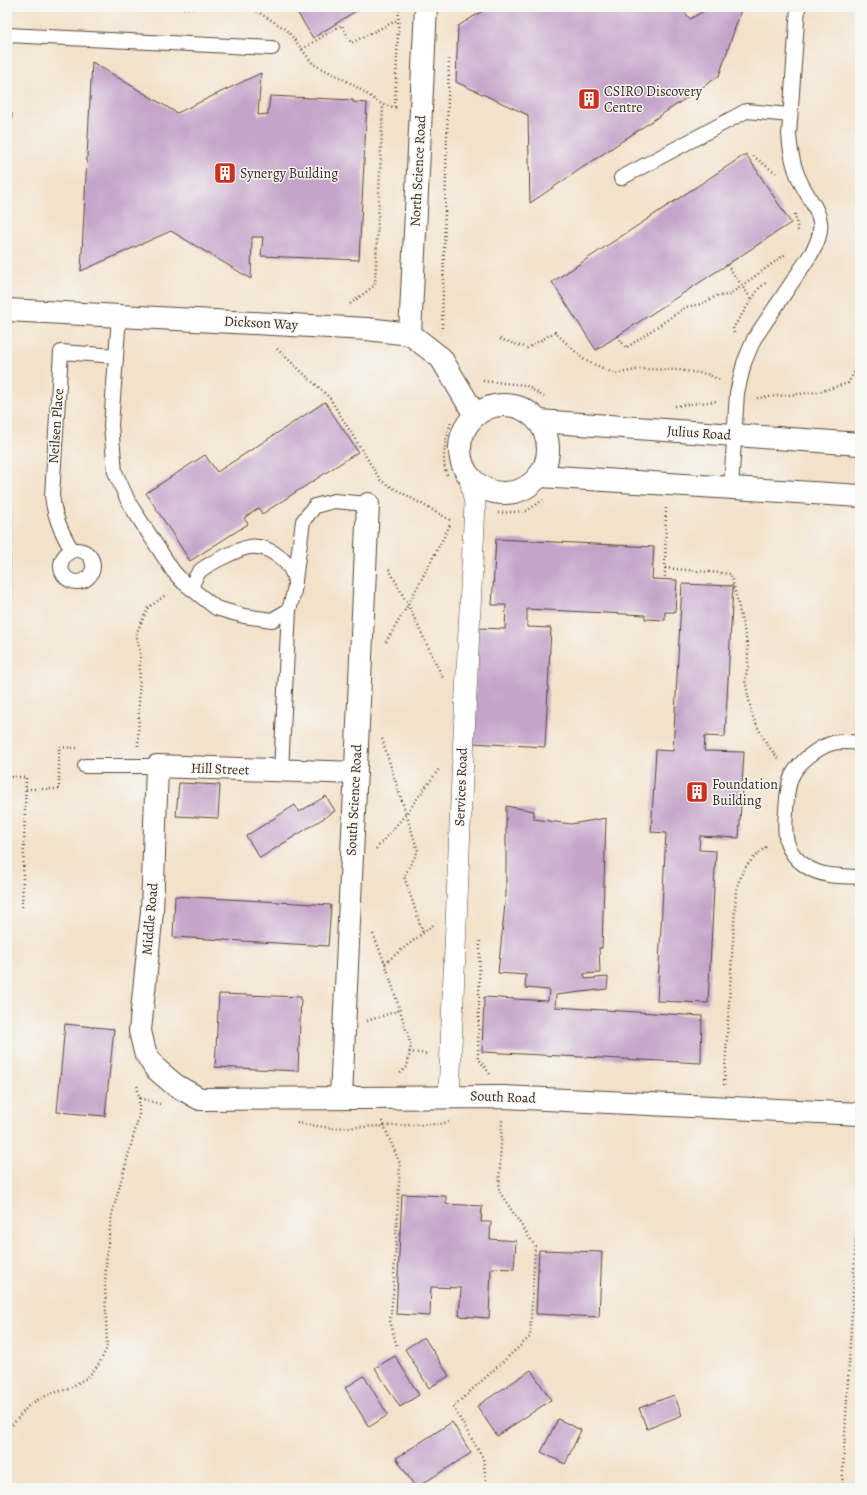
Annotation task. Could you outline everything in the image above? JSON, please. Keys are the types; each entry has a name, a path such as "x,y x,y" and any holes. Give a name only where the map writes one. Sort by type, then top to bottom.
{"street":[{"name":"North Science Road","path":"410,334 426,7"},
{"name":"Dickson Way","path":"7,310 367,329 410,334"},
{"path":"410,334 441,358 475,415"},
{"path":"496,405 508,405 520,407 539,421 546,434 548,448 546,463 540,476 530,485 519,491 506,494 493,493 480,488 470,479 463,467 459,454 460,439 465,426 475,415 496,405"},
{"name":"Julius Road","path":"539,421 860,444"},
{"path":"540,476 860,496"},
{"name":"Services Road","path":"449,1096 475,504 470,479"},
{"name":"South Science Road","path":"341,1097 368,504"},
{"name":"Hill Street","path":"147,766 356,773"},
{"name":"Middle Road","path":"147,766 152,911 140,1031 145,1052 155,1068"},
{"name":"South Road","path":"155,1068 175,1085 200,1099 503,1096 860,1114"}],"lane":[{"path":"730,488 736,400 744,362 754,339 811,254 818,241 820,226 818,212 800,180 791,155 789,135 798,7"},
{"path":"7,35 272,48"},
{"path":"621,178 746,112 790,115"},
{"path":"119,316 111,425 115,472 129,503 173,572 216,608 244,616 272,620 289,610"},
{"name":"Neilsen Place","path":"72,550 58,525 52,495 61,352 116,356"},
{"path":"281,771 289,610 295,583 303,521 315,506 334,501 368,504"},
{"path":"187,585 200,571 218,560 249,547 265,549 281,557 289,567 295,583"},
{"path":"860,743 833,743 821,748 810,755 792,776 788,788 784,832 787,845 795,858 808,868 823,874 860,877"},
{"name":"Hill Street","path":"84,766 147,766"}],"path":[{"path":"128,7 250,7 287,30 313,64 349,82 384,105 375,285 347,305"},
{"path":"395,107 399,7"},
{"path":"302,49 342,25 351,42 398,20"},
{"path":"441,334 449,56"},
{"path":"753,156 777,174"},
{"path":"794,213 798,237"},
{"path":"618,336 626,348 686,308 701,304 717,296 729,295 791,250"},
{"path":"727,265 752,300"},
{"path":"734,336 733,328 760,287 772,278"},
{"path":"500,340 527,348 555,332 583,359 615,374 641,369 678,370 707,374 724,382"},
{"path":"273,345 329,397 381,481 452,521 408,605 384,644"},
{"path":"736,400 819,392 848,382 854,371 860,352"},
{"path":"480,380 525,386 549,399"},
{"path":"718,406 721,395"},
{"path":"674,406 719,401"},
{"path":"448,476 445,469 444,453 452,419"},
{"path":"386,562 444,679"},
{"path":"665,568 732,574 748,646 748,666 745,680 752,715 770,748 792,776"},
{"path":"147,766 140,651 137,632 148,608 187,585"},
{"path":"381,737 418,851 404,876 423,933"},
{"path":"26,789 59,789 59,747"},
{"path":"351,879 406,814 441,766"},
{"path":"7,777 26,777 22,909"},
{"path":"723,1107 736,891 744,868 751,860 784,832"},
{"path":"385,963 457,906"},
{"path":"373,934 385,963 411,1044 407,1067 372,1097 400,1164 393,1295 390,1321 397,1347"},
{"path":"480,940 478,1058 492,1077 503,1096 499,1191 535,1246 530,1337 453,1407 483,1458 487,1488"},
{"path":"380,1017 400,1010"},
{"path":"7,1431 30,1404 49,1394 68,1389 88,1377 99,1364 107,1348 105,1284 107,1250 112,1214 139,1116 140,1098 135,1079"},
{"path":"842,1488 860,1165"}],"building":[{"path":"294,7 362,7 313,38"},
{"name":"CSIRO Discovery Centre","path":"489,7 681,7 690,19 711,7 742,7 719,76 530,203 528,115 456,82 458,26"},
{"name":"Synergy Building","path":"92,62 177,113 261,73 258,115 268,114 270,96 353,100 353,102 367,103 359,260 261,256 263,237 252,237 251,279 171,231 81,271"},
{"path":"7,112 12,113 8,172 7,171"},
{"path":"746,154 791,223 596,350 552,282"},
{"path":"325,402 358,452 262,514 259,508 244,518 248,524 190,561 146,493 205,455 217,472"},
{"path":"7,506 11,506 9,607 7,607"},
{"path":"496,539 654,547 652,579 677,580 675,612 665,612 665,620 645,619 645,615 527,609 527,627 551,628 545,747 472,743 478,628 505,629 506,605 492,605"},
{"name":"Foundation Building","path":"682,584 733,586 725,737 705,736 704,751 744,752 739,838 700,836 699,850 716,851 708,1003 657,1001 666,833 651,832 656,750 673,751"},
{"path":"179,783 220,785 218,818 176,816"},
{"path":"326,796 335,811 260,858 246,836 295,805 299,812"},
{"path":"506,806 534,811 534,819 571,824 606,818 602,948 599,948 600,973 584,974 585,979 608,977 607,989 556,995 555,1007 702,1016 701,1063 482,1052 484,997 548,1001 549,990 525,988 526,975 498,973 506,894"},
{"path":"175,896 331,905 328,946 173,937"},
{"path":"219,994 301,997 298,1071 215,1067"},
{"path":"65,1024 114,1029 105,1116 57,1112"},
{"path":"402,1194 446,1196 446,1204 482,1206 481,1222 491,1222 490,1239 516,1241 514,1269 491,1268 489,1318 459,1316 461,1288 431,1287 430,1316 396,1314"},
{"path":"539,1250 602,1252 599,1317 536,1314"},
{"path":"424,1337 449,1376 429,1388 405,1349"},
{"path":"395,1356 419,1395 400,1407 375,1368"},
{"path":"531,1370 551,1400 497,1436 477,1406"},
{"path":"364,1376 388,1415 369,1427 345,1388"},
{"path":"674,1395 682,1415 647,1429 639,1408"},
{"path":"558,1419 581,1430 565,1464 541,1452"},
{"path":"452,1422 471,1453 416,1488 396,1458"}],"place":[{"name":"CSIRO Discovery Centre","path":"589,99"},
{"name":"Synergy Building","path":"225,173"},
{"name":"Foundation Building","path":"697,792"}]}
